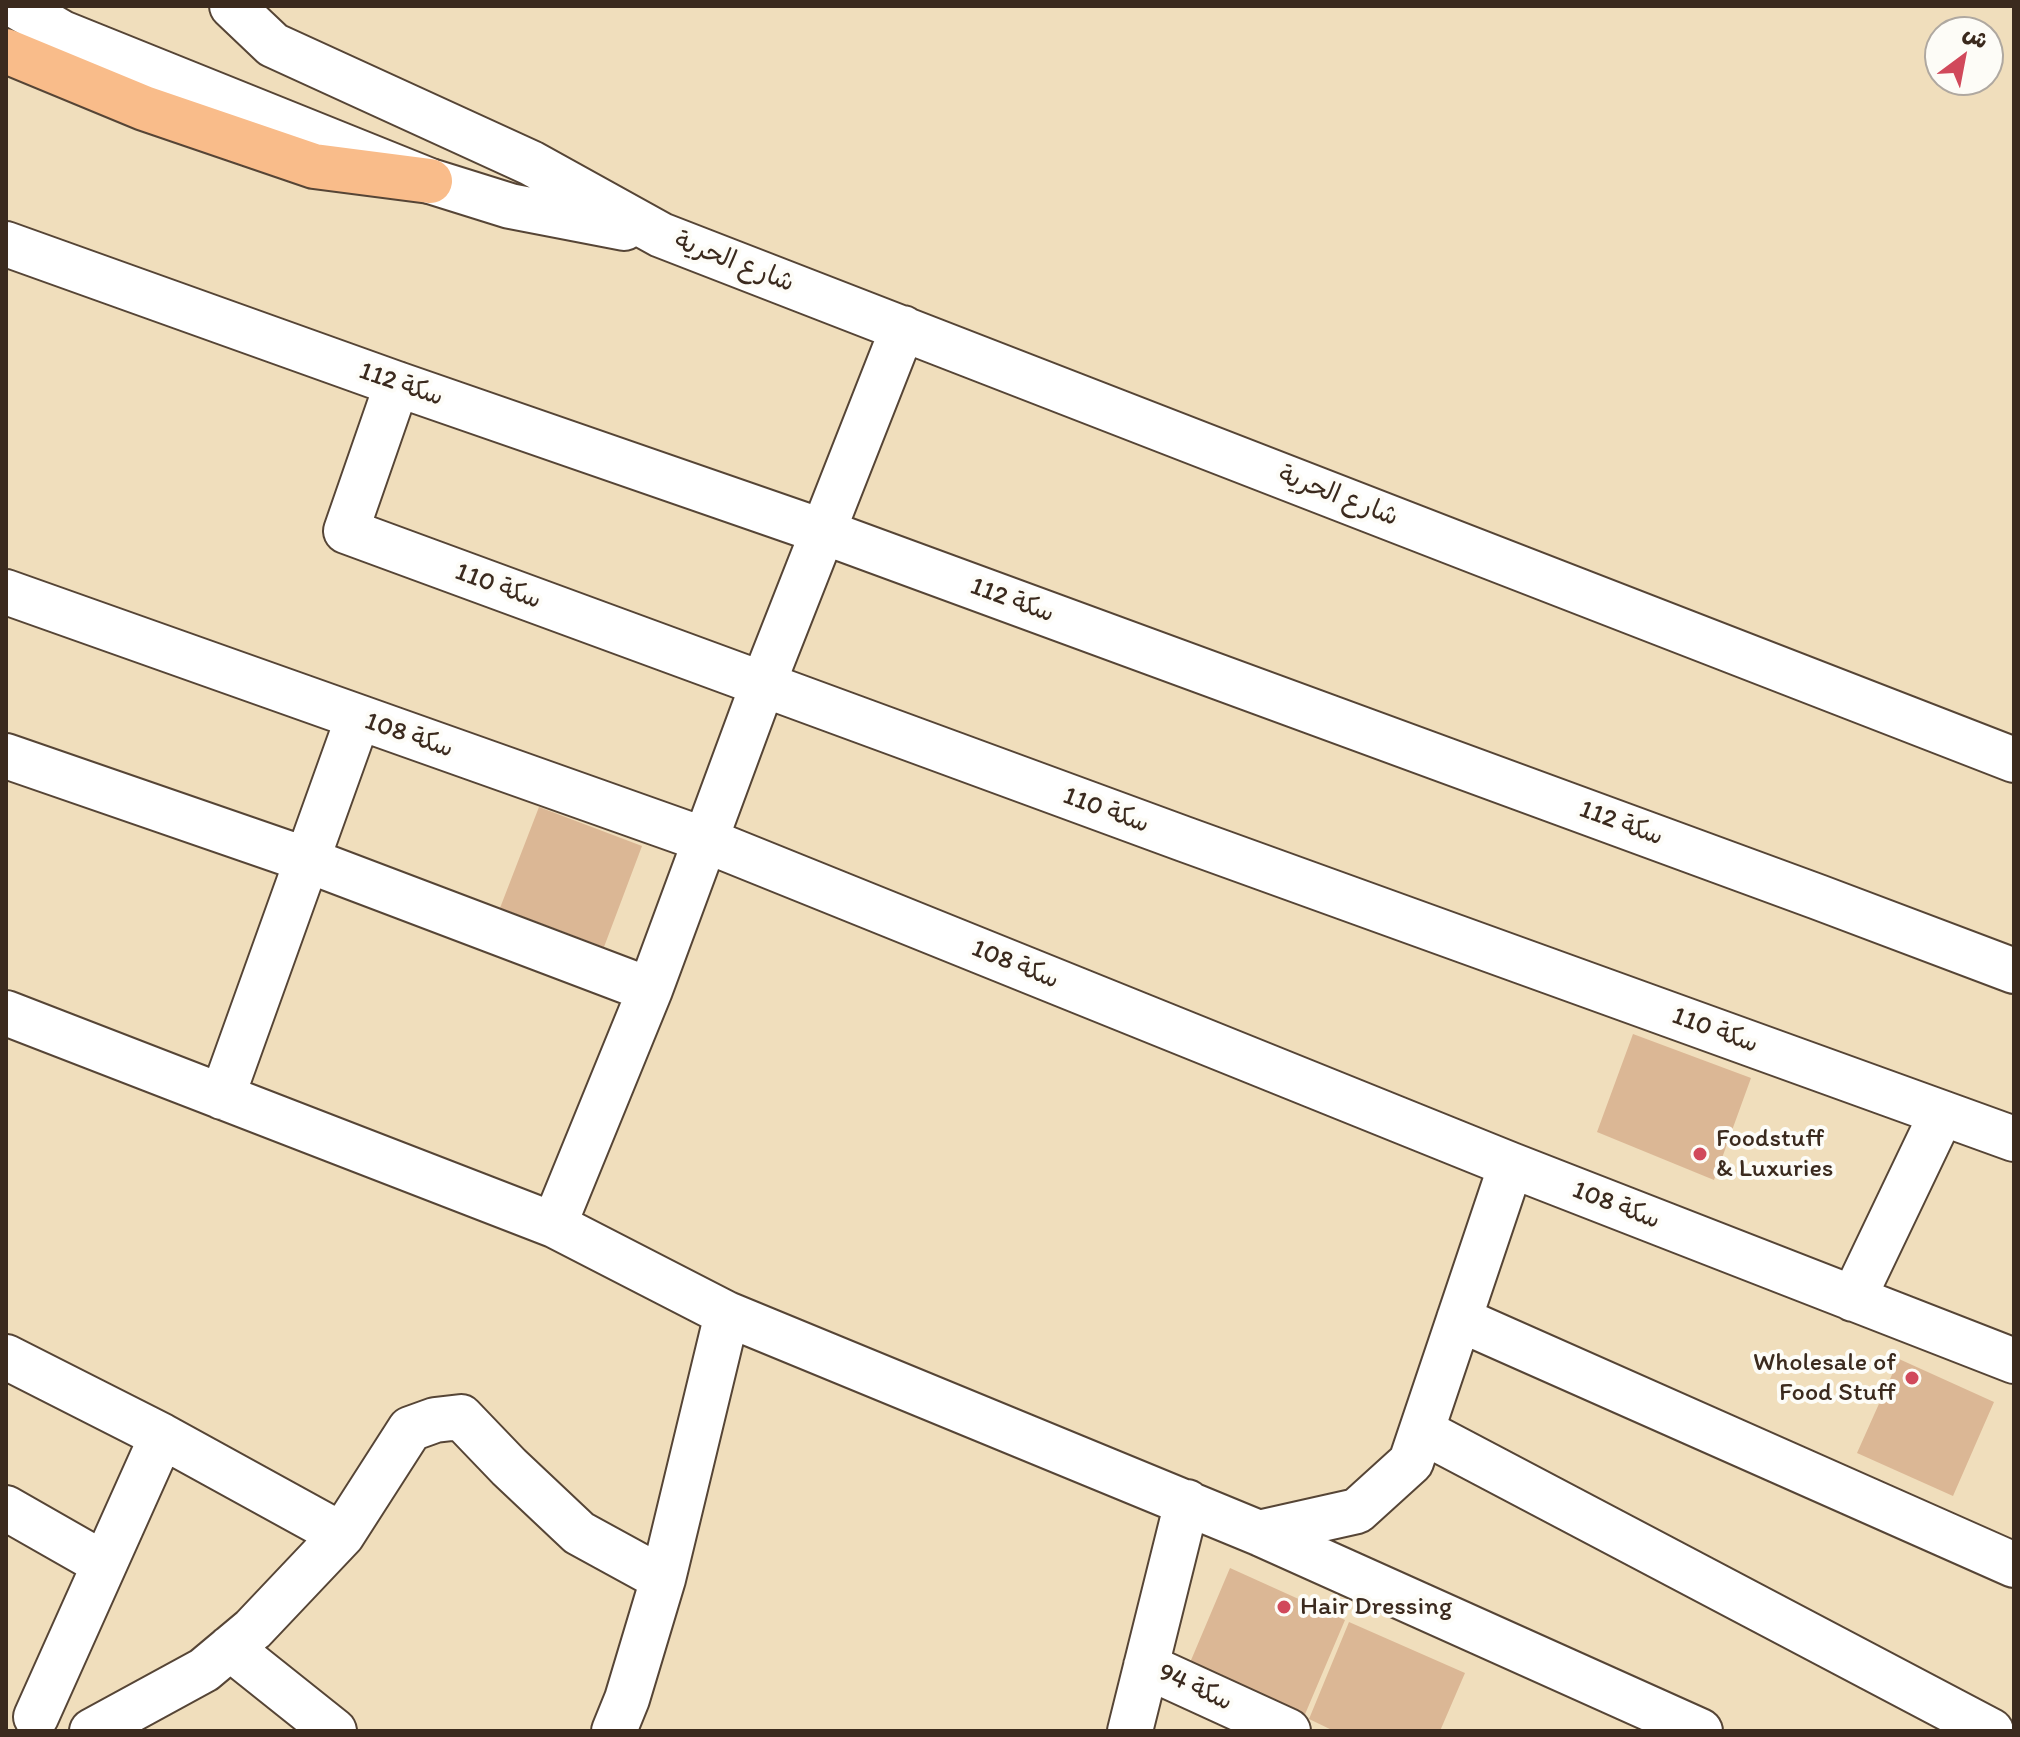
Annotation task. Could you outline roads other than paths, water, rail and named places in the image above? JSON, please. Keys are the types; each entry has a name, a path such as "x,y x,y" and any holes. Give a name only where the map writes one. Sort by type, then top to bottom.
{"main road":[{"path":"6,51 144,108 314,166 430,181"}],"street":[{"name":"شارع الحرية","path":"16,6 62,33 430,181 510,206 661,235"},
{"name":"شارع الحرية","path":"232,6 273,45 531,163 661,235 2014,760"},
{"name":"سكة 112","path":"6,244 824,532 2014,971"},
{"path":"554,1225 650,990 763,684 903,328"},
{"name":"سكة 110","path":"397,384 346,531 1199,845 2014,1139"},
{"name":"سكة 108","path":"6,592 705,840 1511,1165 2014,1361"},
{"path":"222,1097 358,718"},
{"path":"6,756 307,860 650,990"},
{"path":"6,1013 554,1225 727,1314 1187,1502 1700,1731"},
{"path":"1853,1299 1942,1113"},
{"path":"1259,1533 1357,1511 1411,1462 1511,1165"},
{"path":"614,1731 627,1699 663,1579 727,1314"},
{"path":"1459,1319 2014,1565"},
{"path":"6,1357 162,1436 342,1535"},
{"path":"92,1731 204,1670 253,1629 342,1535 410,1429 435,1420 461,1417 579,1533 663,1579"},
{"path":"1422,1431 1991,1731"},
{"path":"35,1716 162,1436"},
{"path":"1130,1731 1187,1502"},
{"path":"6,1508 104,1564"},
{"path":"230,1648 334,1731"},
{"name":"سكة 94","path":"1146,1666 1288,1731"}],"place":[{"name":"Foodstuff & Luxuries","path":"1700,1154"},
{"name":"Wholesale of Food Stuff","path":"1912,1378"},
{"name":"Hair Dressing","path":"1284,1607"}]}
